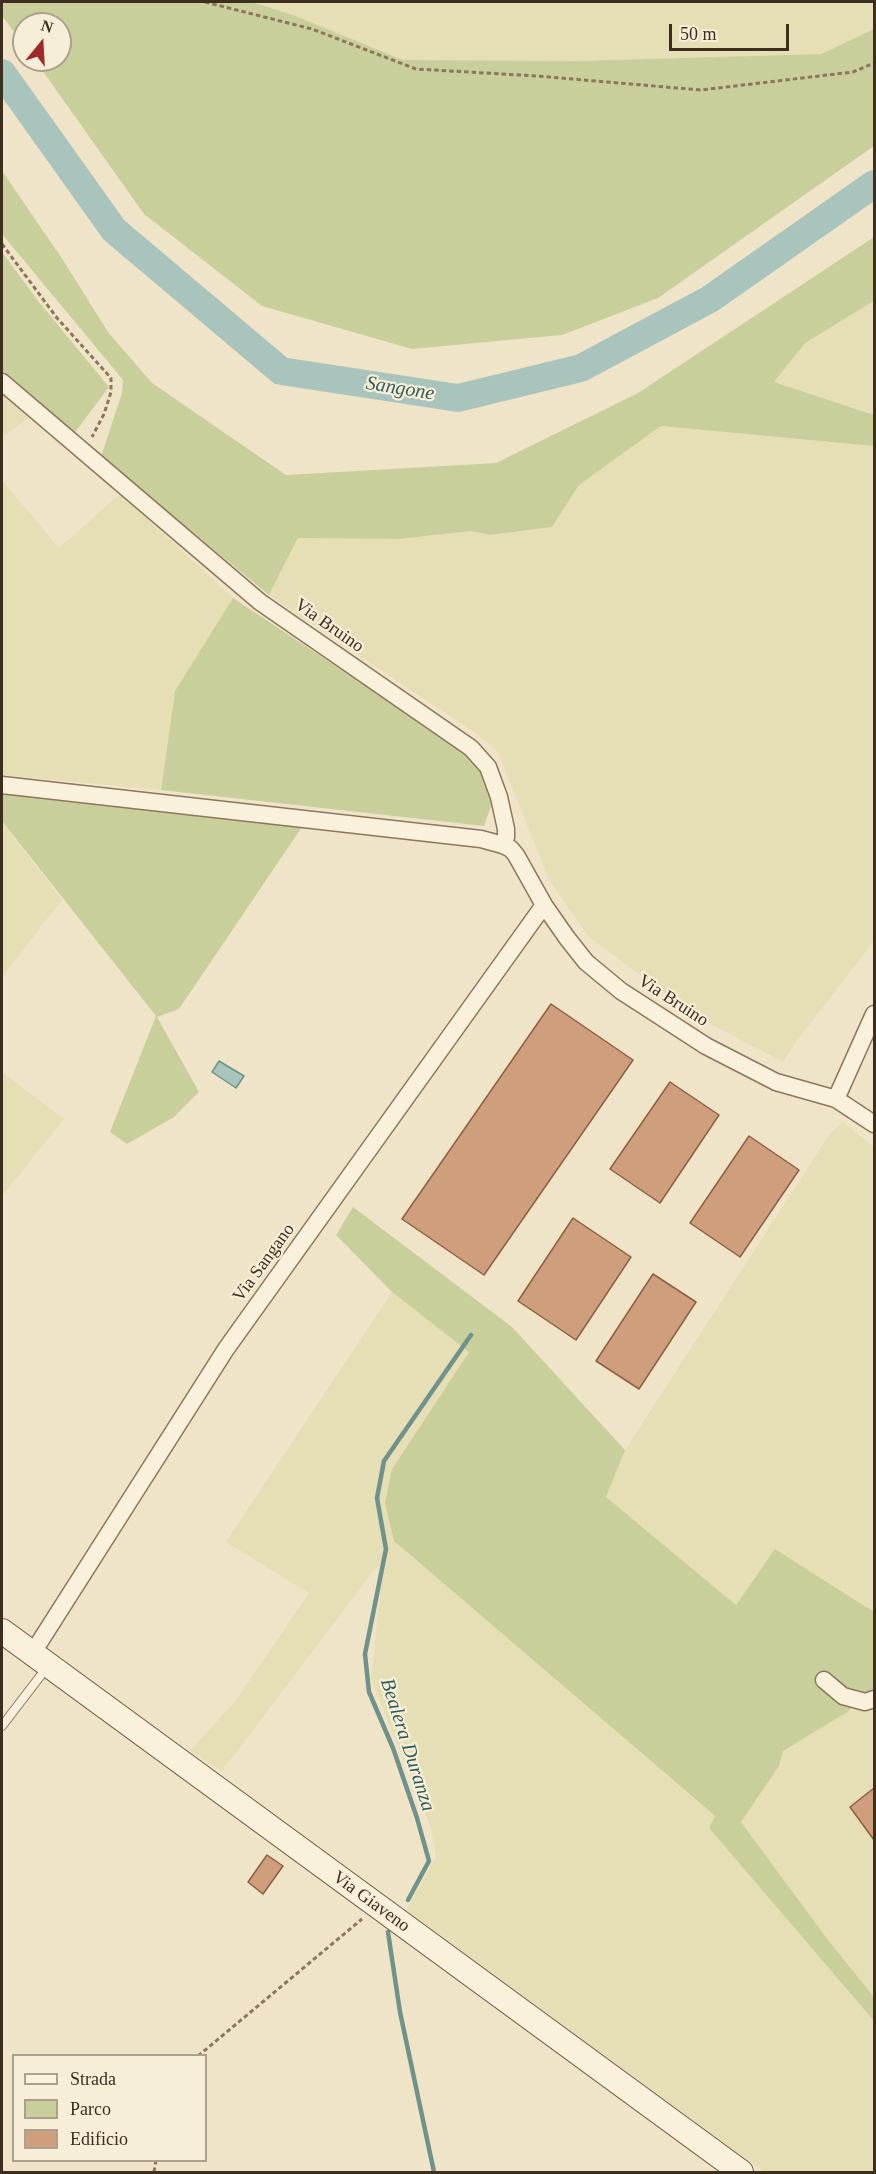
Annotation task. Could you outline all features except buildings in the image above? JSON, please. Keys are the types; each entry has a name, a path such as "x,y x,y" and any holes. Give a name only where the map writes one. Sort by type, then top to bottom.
{"main road":[{"name":"Via Giaveno","path":"2,1631 741,2172"}],"street":[{"name":"Via Bruino","path":"2,382 88,458 260,602 471,748 488,767 499,797 506,829 503,845 516,855 544,905 586,962 621,991 706,1046 756,1073 799,1090 836,1100 874,1124"},
{"path":"2,785 481,839 503,845"},
{"name":"Via Sangano","path":"41,1660 226,1349 544,905"},
{"path":"836,1100 874,1014"},
{"path":"824,1680 843,1695 865,1702 874,1699"}],"lane":[{"path":"2,1726 41,1660"}],"path":[{"path":"205,2 312,29 416,69 537,75 701,90 853,72 874,63"},
{"path":"2,244 57,318 111,378 111,392 104,414 91,437 98,442"},
{"path":"199,2054 377,1906"}],"shaded area":[{"path":"252,2 874,2 874,29 821,54 577,61 403,60 293,15"},
{"path":"874,301 874,415 774,382 805,343"},
{"path":"2,387 31,416 2,437"},
{"path":"661,426 874,446 874,941 783,1062 705,1021 588,936 549,880 498,752 478,735 269,595 298,538 399,539 471,531 490,535 552,527 579,485"},
{"path":"2,480 59,548 120,494 233,598 175,691 161,790 2,775"},
{"path":"2,821 62,900 2,977"},
{"path":"2,1072 64,1119 2,1196"},
{"path":"843,1122 874,1147 874,1612 775,1549 736,1605 606,1497 625,1450 829,1135"},
{"path":"392,1292 469,1352 392,1469 394,1541 715,1817 709,1828 874,2021 874,2172 764,2172 406,1910 436,1857 431,1828 371,1679 383,1569 378,1565 222,1771 190,1751 236,1700 309,1593 226,1542"},
{"path":"874,1703 874,1997 828,1940 741,1822 779,1766 783,1751 849,1711"}],"green space":[{"path":"2,2 252,2 293,15 403,60 577,61 821,54 874,29 874,146 658,298 562,335 412,349 262,306 144,214 43,72 72,72 72,12 12,12 12,29 2,16"},
{"path":"2,171 61,257 108,332 152,383 286,475 496,463 638,393 874,237 874,301 805,343 774,382 874,415 874,446 661,426 579,485 552,527 490,535 471,531 399,539 298,538 269,595 101,457 122,393 123,380 2,234"},
{"path":"2,252 39,302 109,387 73,435 2,371"},
{"path":"233,598 467,753 482,770 493,800 484,826 161,790 175,691"},
{"path":"2,794 304,824 179,1009 157,1017 199,1092 174,1117 127,1144 110,1132 156,1016 2,821"},
{"path":"353,1207 512,1327 625,1450 606,1497 736,1605 775,1549 874,1612 874,1693 861,1696 849,1711 783,1751 779,1766 741,1822 828,1940 874,1997 874,2021 709,1828 715,1816 394,1541 385,1503 392,1469 469,1352 392,1292 336,1235"}],"water":[{"path":"219,1061 244,1076 236,1088 212,1072"}],"waterway":[{"name":"Sangone","path":"2,73 114,230 281,371 458,398 581,368 710,299 874,184"},
{"name":"Bealera Duranza","path":"408,1900 429,1861 393,1748 369,1692 365,1654 386,1549 377,1498 384,1461 471,1335"},
{"name":"Bealera Duranza","path":"388,1932 400,2012 434,2172"}]}
